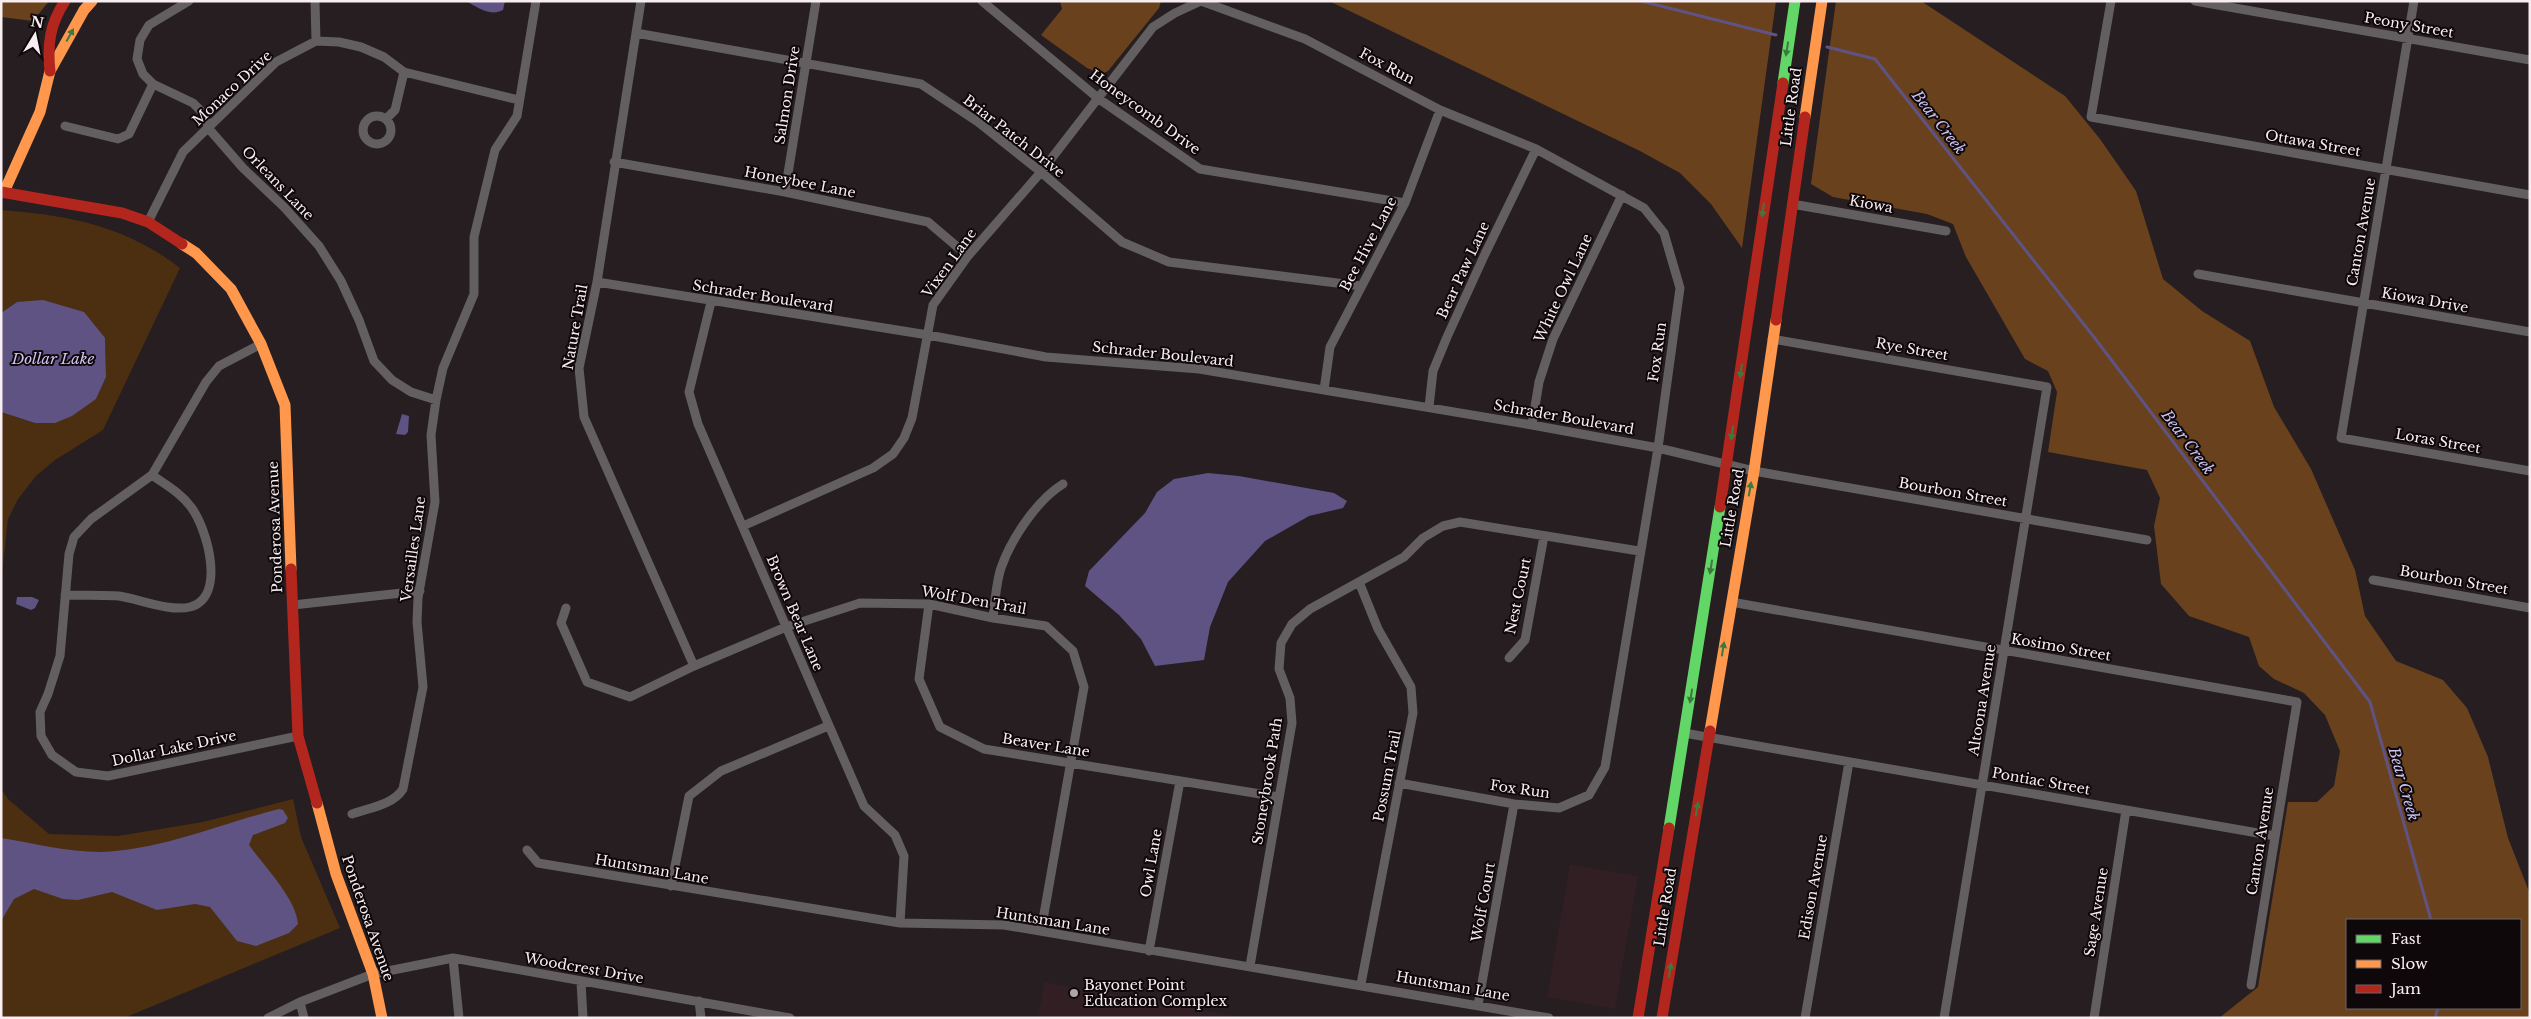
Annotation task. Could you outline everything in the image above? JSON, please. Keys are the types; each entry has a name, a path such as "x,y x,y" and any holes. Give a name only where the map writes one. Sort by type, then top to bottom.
{"main road":[{"path":"50,71 48,35 58,10 65,1"},
{"path":"3,192 40,112 50,71 84,10 92,1"},
{"name":"Little Road","path":"1638,1018 1727,463 1795,1"},
{"name":"Little Road","path":"1662,1018 1754,471 1822,1"},
{"name":"Ponderosa Avenue","path":"3,192 122,213 148,222 196,253 225,283 262,344 285,405 298,736 336,874 373,974 382,1018"}],"street":[{"name":"Orleans Lane","path":"189,1 150,25 140,40 137,59 143,74 154,84 193,103 204,114 209,129 244,168 284,206 319,246 341,281 359,320 374,361 392,380 411,392 436,400"},
{"path":"315,1 316,41 339,42 360,46 384,57 404,72 519,100"},
{"name":"Versailles Lane","path":"352,814 393,799 403,789 423,687 417,622 420,591 435,502 431,435 436,400 443,368 474,294 474,237 495,150 504,132 517,116 536,1"},
{"name":"Nature Trail","path":"641,1 614,162 597,282 579,368 584,418 694,666"},
{"name":"Salmon Drive","path":"785,192 816,1"},
{"name":"Honeycomb Drive","path":"982,1 1099,99 1200,169 1406,203"},
{"name":"Vixen Lane","path":"742,526 873,468 893,454 904,438 912,418 934,305 968,256 1041,172 1153,27 1175,13 1201,1"},
{"name":"Fox Run","path":"1201,1 1305,39 1440,110 1536,149 1644,208 1664,233 1680,288 1658,448 1639,551 1605,767 1589,795 1559,808 1514,804 1399,783"},
{"name":"Ottawa Street","path":"2110,1 2091,117 2530,195"},
{"name":"Peony Street","path":"2195,1 2530,60"},
{"name":"Canton Avenue","path":"2341,438 2414,1"},
{"name":"Briar Patch Drive","path":"636,33 921,84 978,122 1041,172 1122,242 1169,262 1361,286"},
{"name":"Monaco Drive","path":"148,222 183,152 209,129 276,62 316,41"},
{"path":"386,119 394,110 404,72"},
{"path":"65,126 118,138 129,134 154,84"},
{"name":"Bee Hive Lane","path":"1324,390 1330,347 1406,203 1440,110"},
{"name":"Bear Paw Lane","path":"1429,407 1433,371 1447,337 1536,149"},
{"name":"Honeybee Lane","path":"614,162 785,192 928,222 968,256"},
{"name":"White Owl Lane","path":"1532,425 1540,382 1553,339 1622,195"},
{"name":"Kiowa","path":"1792,204 1946,231"},
{"name":"Kiowa Drive","path":"2198,274 2530,332"},
{"name":"Schrader Boulevard","path":"597,282 711,302 928,335 1046,357 1199,369 1429,407 1658,448 1754,471"},
{"name":"Brown Bear Lane","path":"711,302 689,392 698,424 864,806 895,835 904,856 900,923"},
{"name":"Rye Street","path":"1772,339 2047,387"},
{"name":"Dollar Lake Drive","path":"262,344 219,366 206,382 152,475 91,519 74,537 69,554 60,656 40,712 41,736 52,755 76,772 108,776 298,736"},
{"name":"Altoona Avenue","path":"1944,1018 2047,387"},
{"name":"Loras Street","path":"2341,438 2530,471"},
{"name":"Bourbon Street","path":"1754,471 2147,540"},
{"path":"66,595 119,596 188,608 199,604 207,594 210,551 200,522 190,506 176,492 152,475"},
{"path":"993,618 1001,568 1020,531 1047,494 1062,484"},
{"name":"Stoneybrook Path","path":"1250,966 1292,724 1290,698 1279,668 1281,643 1292,624 1310,609 1404,557 1423,538 1443,526 1460,522 1639,551"},
{"name":"Nest Court","path":"1509,658 1525,640 1544,536"},
{"name":"Bourbon Street","path":"2373,580 2530,608"},
{"name":"Possum Trail","path":"1359,582 1378,629 1411,687 1413,713 1361,984"},
{"name":"Versailles Lane","path":"293,606 420,591"},
{"name":"Kosimo Street","path":"1731,602 2297,702"},
{"name":"Wolf Den Trail","path":"566,608 561,623 587,682 630,697 694,666 786,627 860,603 929,604 993,618 1046,626 1073,651 1084,688 1041,931"},
{"name":"Beaver Lane","path":"929,604 919,679 940,727 984,749 1279,797"},
{"name":"Canton Avenue","path":"2251,985 2297,702"},
{"path":"671,886 689,796 721,771 828,726"},
{"name":"Pontiac Street","path":"1684,733 2275,836"},
{"name":"Edison Avenue","path":"1805,1018 1849,762"},
{"name":"Owl Lane","path":"1149,951 1180,781"},
{"name":"Wolf Court","path":"1478,1004 1514,804"},
{"name":"Sage Avenue","path":"2094,1018 2126,810"},
{"name":"Huntsman Lane","path":"527,850 538,863 671,886 900,923 1004,925 1149,951 1361,984 1549,1018"},
{"path":"453,958 459,1018"},
{"name":"Woodcrest Drive","path":"268,1018 300,1002 373,974 453,958 790,1018"},
{"path":"581,982 583,1018"},
{"path":"699,1001 700,1018"},
{"path":"300,1002 304,1018"}],"shaded area":[{"path":"1,1 49,1 33,21 1,17"},
{"path":"1060,1 1161,1 1159,8 1108,71 1102,74 1087,68 1041,35 1062,9"},
{"path":"1329,1 1776,1 1742,248 1711,204 1680,173 1640,151"},
{"path":"1836,1 1921,1 2065,96 2100,139 2136,191 2163,279 2202,311 2250,341 2274,407 2311,469 2355,570 2365,616 2396,661 2443,680 2467,708 2488,757 2508,838 2530,894 2530,1018 2219,1018 2258,987 2288,802 2317,802 2334,786 2340,751 2325,715 2304,693 2274,679 2259,666 2249,637 2189,616 2161,584 2154,526 2160,498 2147,470 2048,452 2057,392 2048,371 2025,359 1966,257 1953,224 1927,214 1833,197 1811,184"},
{"path":"1,210 50,215 95,225 139,242 180,268 103,430 55,460 36,476 18,499 8,519 1,582 1,412 35,423 96,399 106,377 105,338 17,302 1,313"},
{"path":"1,789 8,799 49,834 118,836 203,822 293,799 301,837 340,928 124,1018 1,1018"},
{"path":"1570,864 1638,876 1615,1009 1547,997"},
{"name":"Bayonet Point Education Complex","path":"1044,982 1248,1018 1038,1018"}],"water":[{"path":"466,1 505,1 503,10 488,12"},
{"name":"Dollar Lake","path":"43,300 84,312 105,338 106,377 96,399 72,416 55,423 35,423 1,412 1,313 17,302"},
{"path":"402,414 409,416 408,432 405,435 396,434"},
{"path":"1208,473 1239,476 1334,493 1347,501 1343,508 1309,516 1265,541 1228,582 1210,627 1204,660 1155,666 1141,639 1119,615 1085,586 1089,571 1145,513 1157,492 1174,479"},
{"path":"17,597 32,597 39,600 35,608 31,610 16,604"},
{"path":"279,809 283,810 288,818 285,823 253,835 249,845 286,893 292,904 298,924 289,933 256,946 237,941 210,907 195,904 157,910 112,892 78,900 63,899 34,889 14,899 1,921 1,838 76,851 100,852 123,850 146,847"}],"waterway":[{"path":"1641,1 1776,35"},
{"name":"Bear Creek","path":"1827,47 1875,59 2097,341 2370,702 2431,919"},
{"name":"Bear Creek","path":"2435,1018 2438,1009"}],"traffic: fast":[{"path":"1783,83 1795,1"},
{"path":"1669,828 1720,507"}],"traffic: slow":[{"path":"4,192 40,112 50,71 84,10 92,1"},
{"path":"1805,117 1822,1"},
{"path":"182,244 196,253 231,289 261,344 285,405 291,569"},
{"path":"1710,731 1754,471 1776,320"},
{"path":"317,803 336,874 373,974 382,1018"}],"traffic: jam":[{"path":"50,71 49,43 56,18 65,1"},
{"path":"1720,507 1783,83"},
{"path":"1776,320 1805,117"},
{"path":"1,192 122,213 148,222 182,244"},
{"path":"291,569 298,736 317,803"},
{"path":"1662,1018 1710,731"},
{"path":"1638,1018 1669,828"}],"place":[{"name":"Bayonet Point Education Complex","path":"1074,993"}]}
